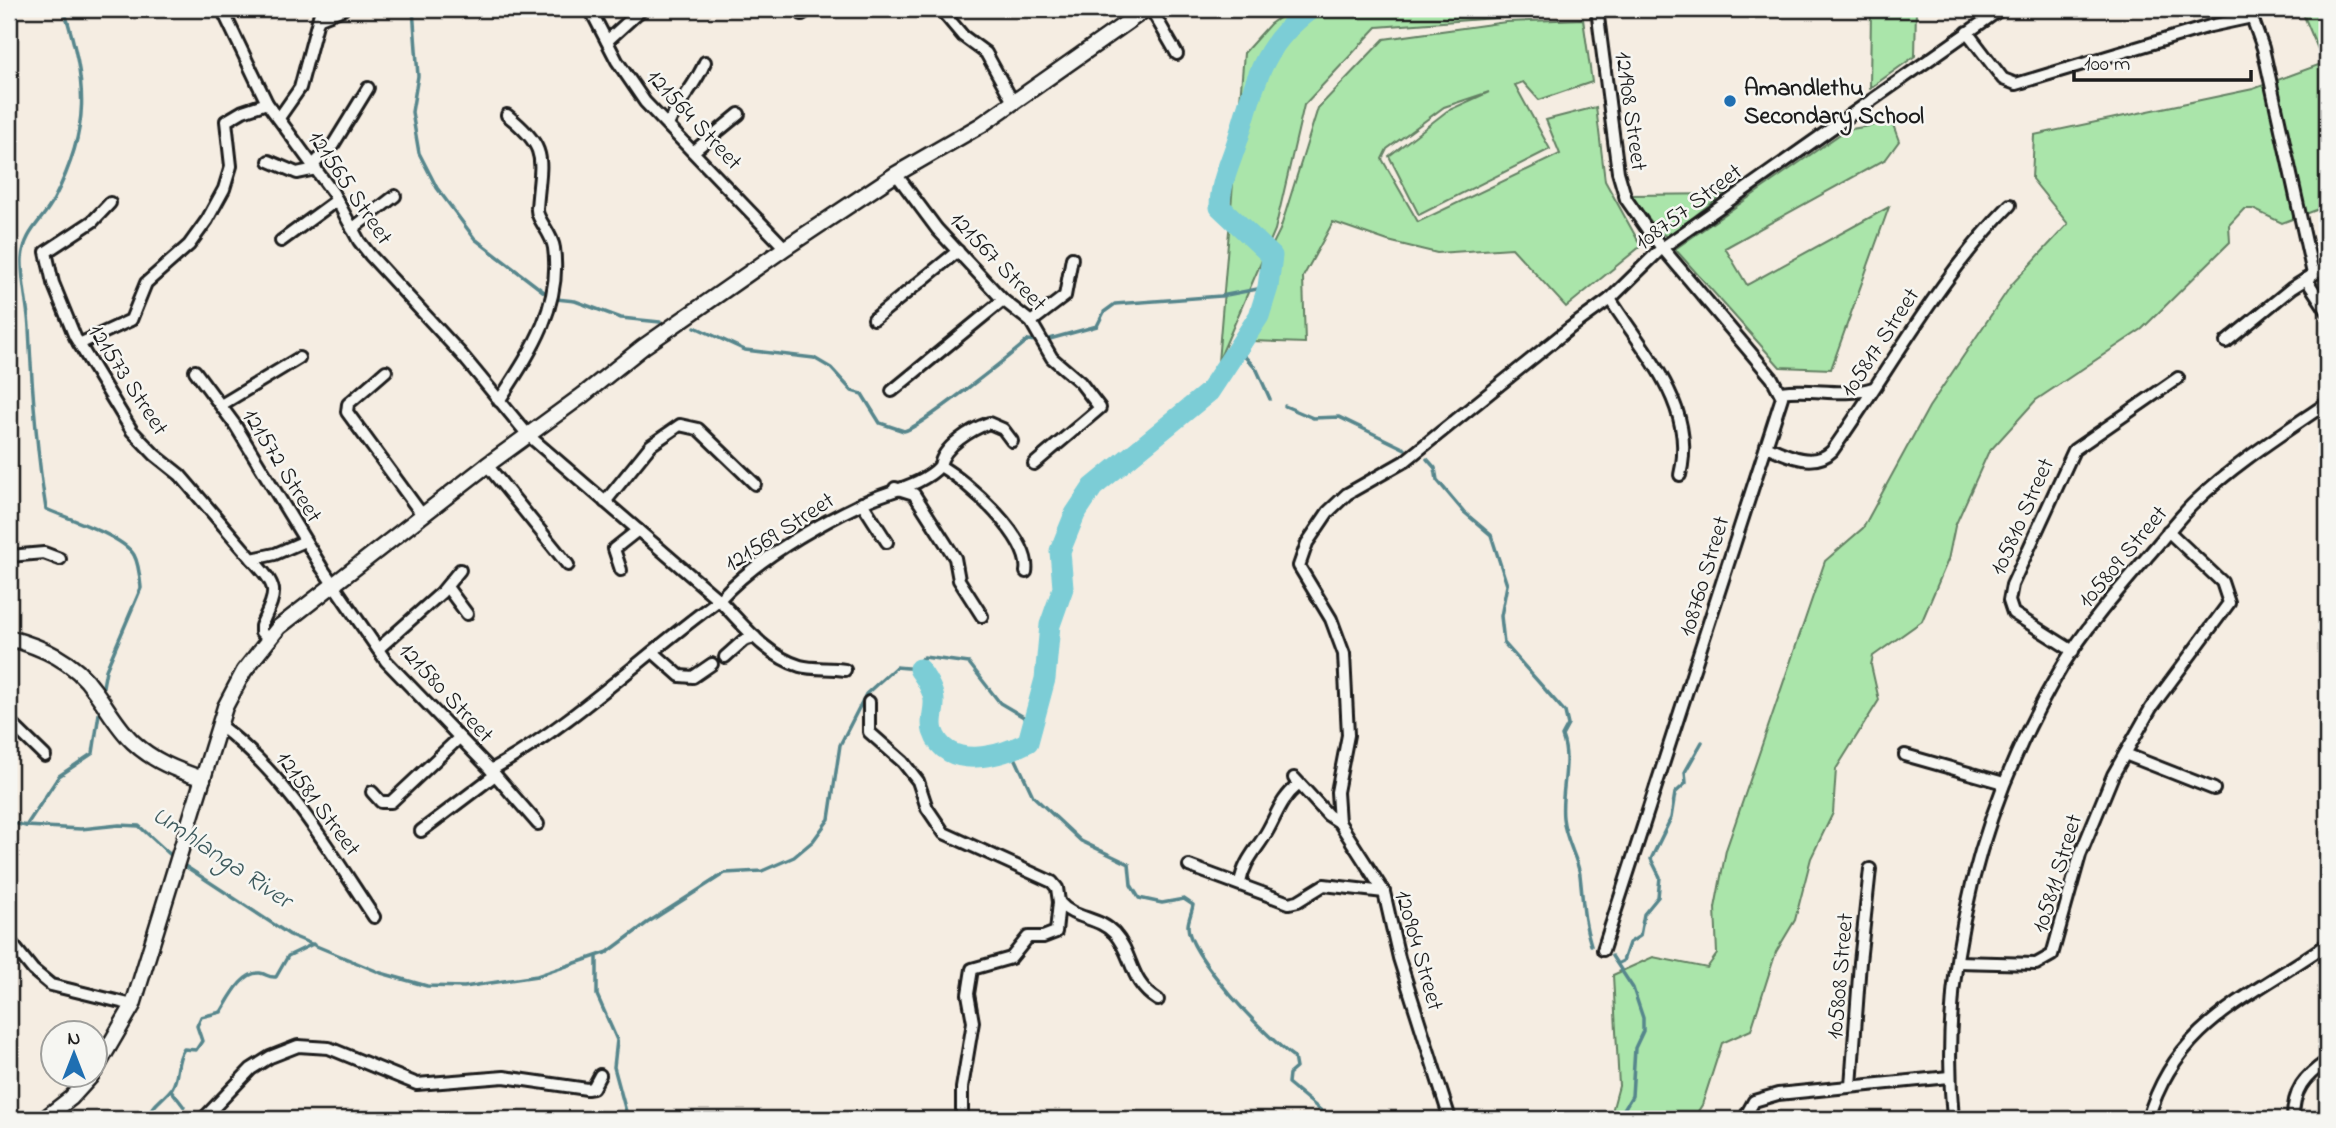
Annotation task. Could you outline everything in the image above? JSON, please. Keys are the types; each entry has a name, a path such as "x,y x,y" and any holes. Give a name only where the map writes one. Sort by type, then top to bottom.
{"street":[{"name":"121565 Street","path":"222,9 267,103 338,200 352,229 370,256 462,355 528,435"},
{"path":"279,118 300,88 320,13 343,9"},
{"name":"121564 Street","path":"590,9 628,79 785,248"},
{"path":"607,41 642,9"},
{"path":"934,9 942,11 963,36 986,53 1013,102"},
{"path":"108,1048 133,1005 186,841 219,725 233,691 268,639 332,583 643,347 896,174 1013,102 1146,9"},
{"path":"1151,9 1177,54"},
{"name":"121908 Street","path":"1597,9 1622,189 1662,248"},
{"name":"108757 Street","path":"1339,822 1337,792 1348,735 1344,654 1331,619 1299,566 1307,544 1336,505 1347,494 1397,467 1610,299 1662,248 2001,9"},
{"path":"1967,32 2003,79 2015,84 2250,13 2263,48 2310,277 2327,311"},
{"path":"668,125 677,104 697,81 705,62"},
{"path":"269,160 297,173 314,167 333,145 368,88"},
{"path":"79,344 126,325 133,317 146,283 190,245 216,206 228,177 232,154 226,121 233,115 267,103"},
{"path":"694,151 739,114"},
{"path":"499,401 543,328 553,293 556,265 552,238 537,214 542,167 536,146 521,125 507,115"},
{"name":"121567 Street","path":"896,174 937,229 1003,300 1031,322 1052,358 1080,382 1100,408 1034,464"},
{"path":"352,229 395,196"},
{"path":"281,241 338,200"},
{"name":"121573 Street","path":"110,203 93,221 46,252 63,310 79,344 132,431 155,455 180,475 272,582 275,592 261,629 268,639"},
{"name":"105817 Street","path":"1766,446 1793,457 1812,460 1826,457 1950,274 2010,205"},
{"path":"1662,248 1781,392 1808,389 1853,393 1873,388"},
{"path":"874,319 958,251"},
{"path":"1031,322 1065,296 1072,258"},
{"path":"2226,342 2310,277 2327,267"},
{"path":"1610,299 1664,378 1682,425 1685,444 1680,475"},
{"path":"892,391 1003,300"},
{"path":"220,405 299,358"},
{"name":"121572 Street","path":"195,371 220,405 332,583"},
{"path":"386,372 348,404 346,412 423,516"},
{"name":"105810 Street","path":"2073,650 2013,613 2009,601 2012,586 2074,450 2178,378"},
{"name":"108760 Street","path":"1603,950 1635,859 1782,401 1781,392"},
{"name":"105809 Street","path":"1953,1119 1949,1077 1957,962 1972,878 2004,783 2023,738 2073,650 2099,613 2168,531 2196,502 2260,447 2327,403"},
{"path":"1012,441 1003,429 989,423 973,429 951,448 940,466 975,490 1022,547 1028,561 1026,572"},
{"path":"605,502 651,445 680,425 698,429 755,484"},
{"name":"121569 Street","path":"528,435 719,600 736,580 762,563 862,503 931,476 940,466"},
{"path":"487,465 568,565"},
{"path":"895,488 914,494 955,558 959,580 982,616"},
{"path":"862,503 887,542"},
{"path":"621,570 614,549 638,530"},
{"name":"105811 Street","path":"1957,962 2036,964 2052,955 2080,855 2099,804 2166,685 2226,611 2229,603 2222,582 2168,531"},
{"path":"252,559 275,554 305,541"},
{"path":"9,556 44,553 60,559"},
{"path":"378,649 447,587 460,570"},
{"name":"121580 Street","path":"332,583 378,649 538,824"},
{"path":"447,587 467,614"},
{"path":"421,831 493,772 719,600 780,658 798,665 845,670"},
{"path":"725,657 744,640 755,637"},
{"path":"9,638 46,650 67,663 92,687 130,739 158,761 203,779"},
{"path":"653,652 680,677 693,677 712,664"},
{"path":"869,702 869,732 904,762 918,781 928,808 944,833 1052,881 1057,888 1059,902 1054,933 1028,937 1011,958 972,969 968,994 973,1022 962,1088 962,1119"},
{"path":"9,721 45,756"},
{"name":"121581 Street","path":"219,725 257,755 292,795 374,917"},
{"path":"372,792 381,802 391,802 459,738"},
{"path":"2125,754 2214,789"},
{"path":"1905,755 2004,783"},
{"name":"120904 Street","path":"1240,883 1247,858 1268,830 1278,805 1296,781 1339,822 1384,892 1399,958 1450,1119"},
{"path":"1189,866 1289,903 1298,901 1324,886 1384,892"},
{"name":"105808 Street","path":"1851,1086 1870,869"},
{"path":"1059,902 1068,913 1099,922 1112,931 1127,955 1131,971 1149,995 1158,1000"},
{"path":"9,940 33,970 51,985 133,1005"},
{"path":"2148,1119 2156,1091 2175,1060 2200,1029 2225,1009 2327,944"},
{"path":"203,1119 251,1069 278,1053 298,1046 329,1048 417,1084 504,1077 587,1089 593,1088 600,1075"},
{"path":"2293,1119 2293,1103 2299,1086 2327,1060"},
{"path":"1744,1119 1750,1105 1767,1096 1949,1077"},
{"path":"44,1119 78,1090"}],"green space":[{"path":"1291,9 1509,9 1508,17 1377,27 1304,105 1275,230 1218,362 1244,53 1270,24"},
{"path":"1871,9 1916,9 1915,56 1870,88"},
{"path":"2301,9 2327,9 2327,206 2282,223 2253,209 2244,209 2229,225 2230,242 2142,329 2036,400 1988,453 1955,526 1948,560 1922,621 1873,656 1871,665 1879,700 1836,769 1833,813 1811,858 1795,920 1776,952 1751,1030 1722,1043 1702,1105 1693,1119 1610,1119 1619,1086 1613,975 1653,957 1707,968 1717,954 1715,908 1726,850 1825,561 1863,528 1929,407 2012,284 2068,224 2032,179 2034,135 2253,89 2324,63"},
{"path":"1583,19 1592,82 1539,100 1523,82 1515,85 1550,149 1419,215 1389,156 1447,111 1489,92 1444,107 1387,149 1382,159 1418,222 1560,154 1546,120 1596,107 1605,181 1641,246 1566,307 1512,248 1437,253 1388,241 1333,222 1303,277 1305,343 1252,341 1275,281 1276,256 1272,246 1280,230 1318,108 1384,39 1506,22"},
{"path":"1892,122 1899,141 1886,159 1725,248 1747,285 1889,207 1831,369 1780,367 1675,249 1846,130"},
{"path":"1723,194 1668,237 1660,233 1631,195"}],"waterway":[{"name":"Umhlanga River","path":"64,9 81,83 79,127 66,173 54,199 26,241 22,267 37,441 46,509 119,541 134,555 139,571 141,588 106,670 102,692"},
{"path":"413,9 418,76 412,112 419,153 437,188 475,239 548,295"},
{"name":"Umhlanga River","path":"919,669 933,695 933,731 940,744 950,752 976,757 1004,752 1028,742 1045,679 1050,625 1063,588 1060,551 1075,514 1093,487 1209,392 1259,316 1268,287 1272,256 1220,207 1222,189 1262,67 1281,37 1311,9"},
{"path":"1046,340 1097,326 1104,312 1115,304 1221,296 1268,287"},
{"path":"556,299 575,301 621,318 660,322"},
{"path":"695,327 745,350 814,358 831,368 852,391 862,394 880,423 904,431 945,405 1028,340 1037,341"},
{"path":"1238,349 1257,370 1270,399"},
{"path":"1285,406 1313,418 1339,417 1405,449"},
{"path":"1427,459 1435,468 1437,480 1464,512 1491,535 1507,585 1501,616 1504,643 1565,712 1568,725 1562,736 1566,756 1563,818 1579,869 1591,945"},
{"name":"Umhlanga River","path":"182,864 290,935 381,973 427,986 464,987 537,976 608,952 647,923 725,873 762,871 794,857 813,841 829,819 840,745 866,694 896,667 919,669 919,661 924,657 969,663 1000,703 1027,719 1034,713"},
{"name":"Umhlanga River","path":"100,707 93,753 59,776 26,826 81,829 139,826 175,859"},
{"path":"1619,963 1623,961 1629,943 1640,936 1644,914 1658,897 1660,877 1651,859 1671,818 1675,793 1686,783 1685,772 1702,742"},
{"path":"1012,751 1033,796 1081,841 1129,864 1131,885 1139,898 1162,903 1184,899 1193,905 1188,926 1201,956 1249,1016 1294,1057 1296,1068 1289,1074 1288,1083 1324,1113 1325,1119"},
{"path":"9,822 26,826"},
{"path":"146,1119 172,1088 184,1049 196,1050 202,1041 197,1026 201,1017 221,1012 247,977 260,973 276,977 288,956 313,944"},
{"path":"597,956 597,995 617,1040 614,1067 628,1119"},
{"path":"1612,956 1633,988 1643,1018 1643,1031 1635,1048 1632,1096 1618,1119"},
{"path":"171,1090 184,1107"}],"place":[{"name":"Amandlethu Secondary School","path":"1730,101"}]}
